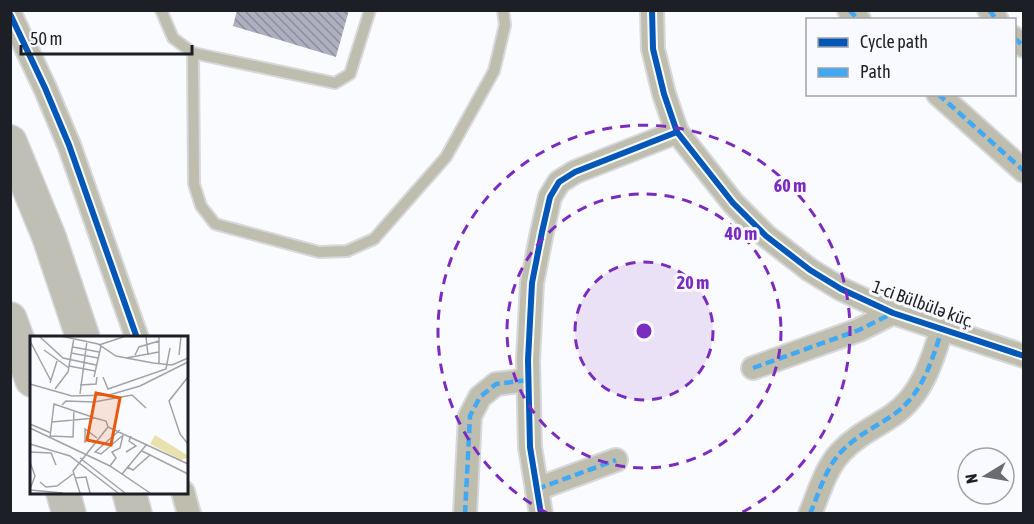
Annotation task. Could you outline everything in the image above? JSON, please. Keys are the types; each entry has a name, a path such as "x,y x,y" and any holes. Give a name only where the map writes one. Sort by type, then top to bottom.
{"highway":[{"path":"10,142 49,237 82,336"},
{"path":"10,319 30,374"},
{"path":"64,494 69,513"},
{"path":"130,494 135,513"}],"street":[{"name":"1-ci Bülbülə küç.","path":"652,10 653,49 664,94 677,132 733,203 766,236 810,270 841,289 893,313 1023,356"},
{"path":"10,14 69,145 136,336"},
{"path":"940,96 1023,171"},
{"path":"541,513 530,447 528,380 532,283 550,197 559,182 575,172 677,132"},
{"path":"753,368 860,330 893,313"},
{"path":"810,513 830,466 840,453 856,437 906,405 924,379 942,329"},
{"path":"465,513 470,416 480,397 496,384 528,380"},
{"path":"537,489 616,460"},
{"path":"184,494 189,513"}],"lane":[{"path":"160,10 173,38 193,53 335,83 350,74 370,10"},
{"path":"193,53 194,184 201,206 215,224 319,252 347,251 374,239 446,157 494,71 505,25 503,10"}],"building":[{"path":"237,10 349,10 336,57 233,26"}],"marked path":[{"path":"849,10 857,18"},
{"path":"989,10 995,18"},
{"path":"1016,40 1024,46"},
{"path":"940,96 1024,171"},
{"path":"753,368 859,330 893,313"},
{"path":"810,514 827,474 841,452 859,436 903,407 919,387 930,365 942,329"},
{"path":"465,514 470,416 480,397 496,384 528,380"},
{"path":"537,489 616,460"}],"cycle path":[{"path":"652,10 653,49 664,94 677,132 733,203 766,236 810,270 841,289 893,313 1024,356"},
{"path":"10,14 69,145 136,336"},
{"path":"541,514 530,447 528,360 532,283 550,197 559,182 575,172 677,132"}]}
